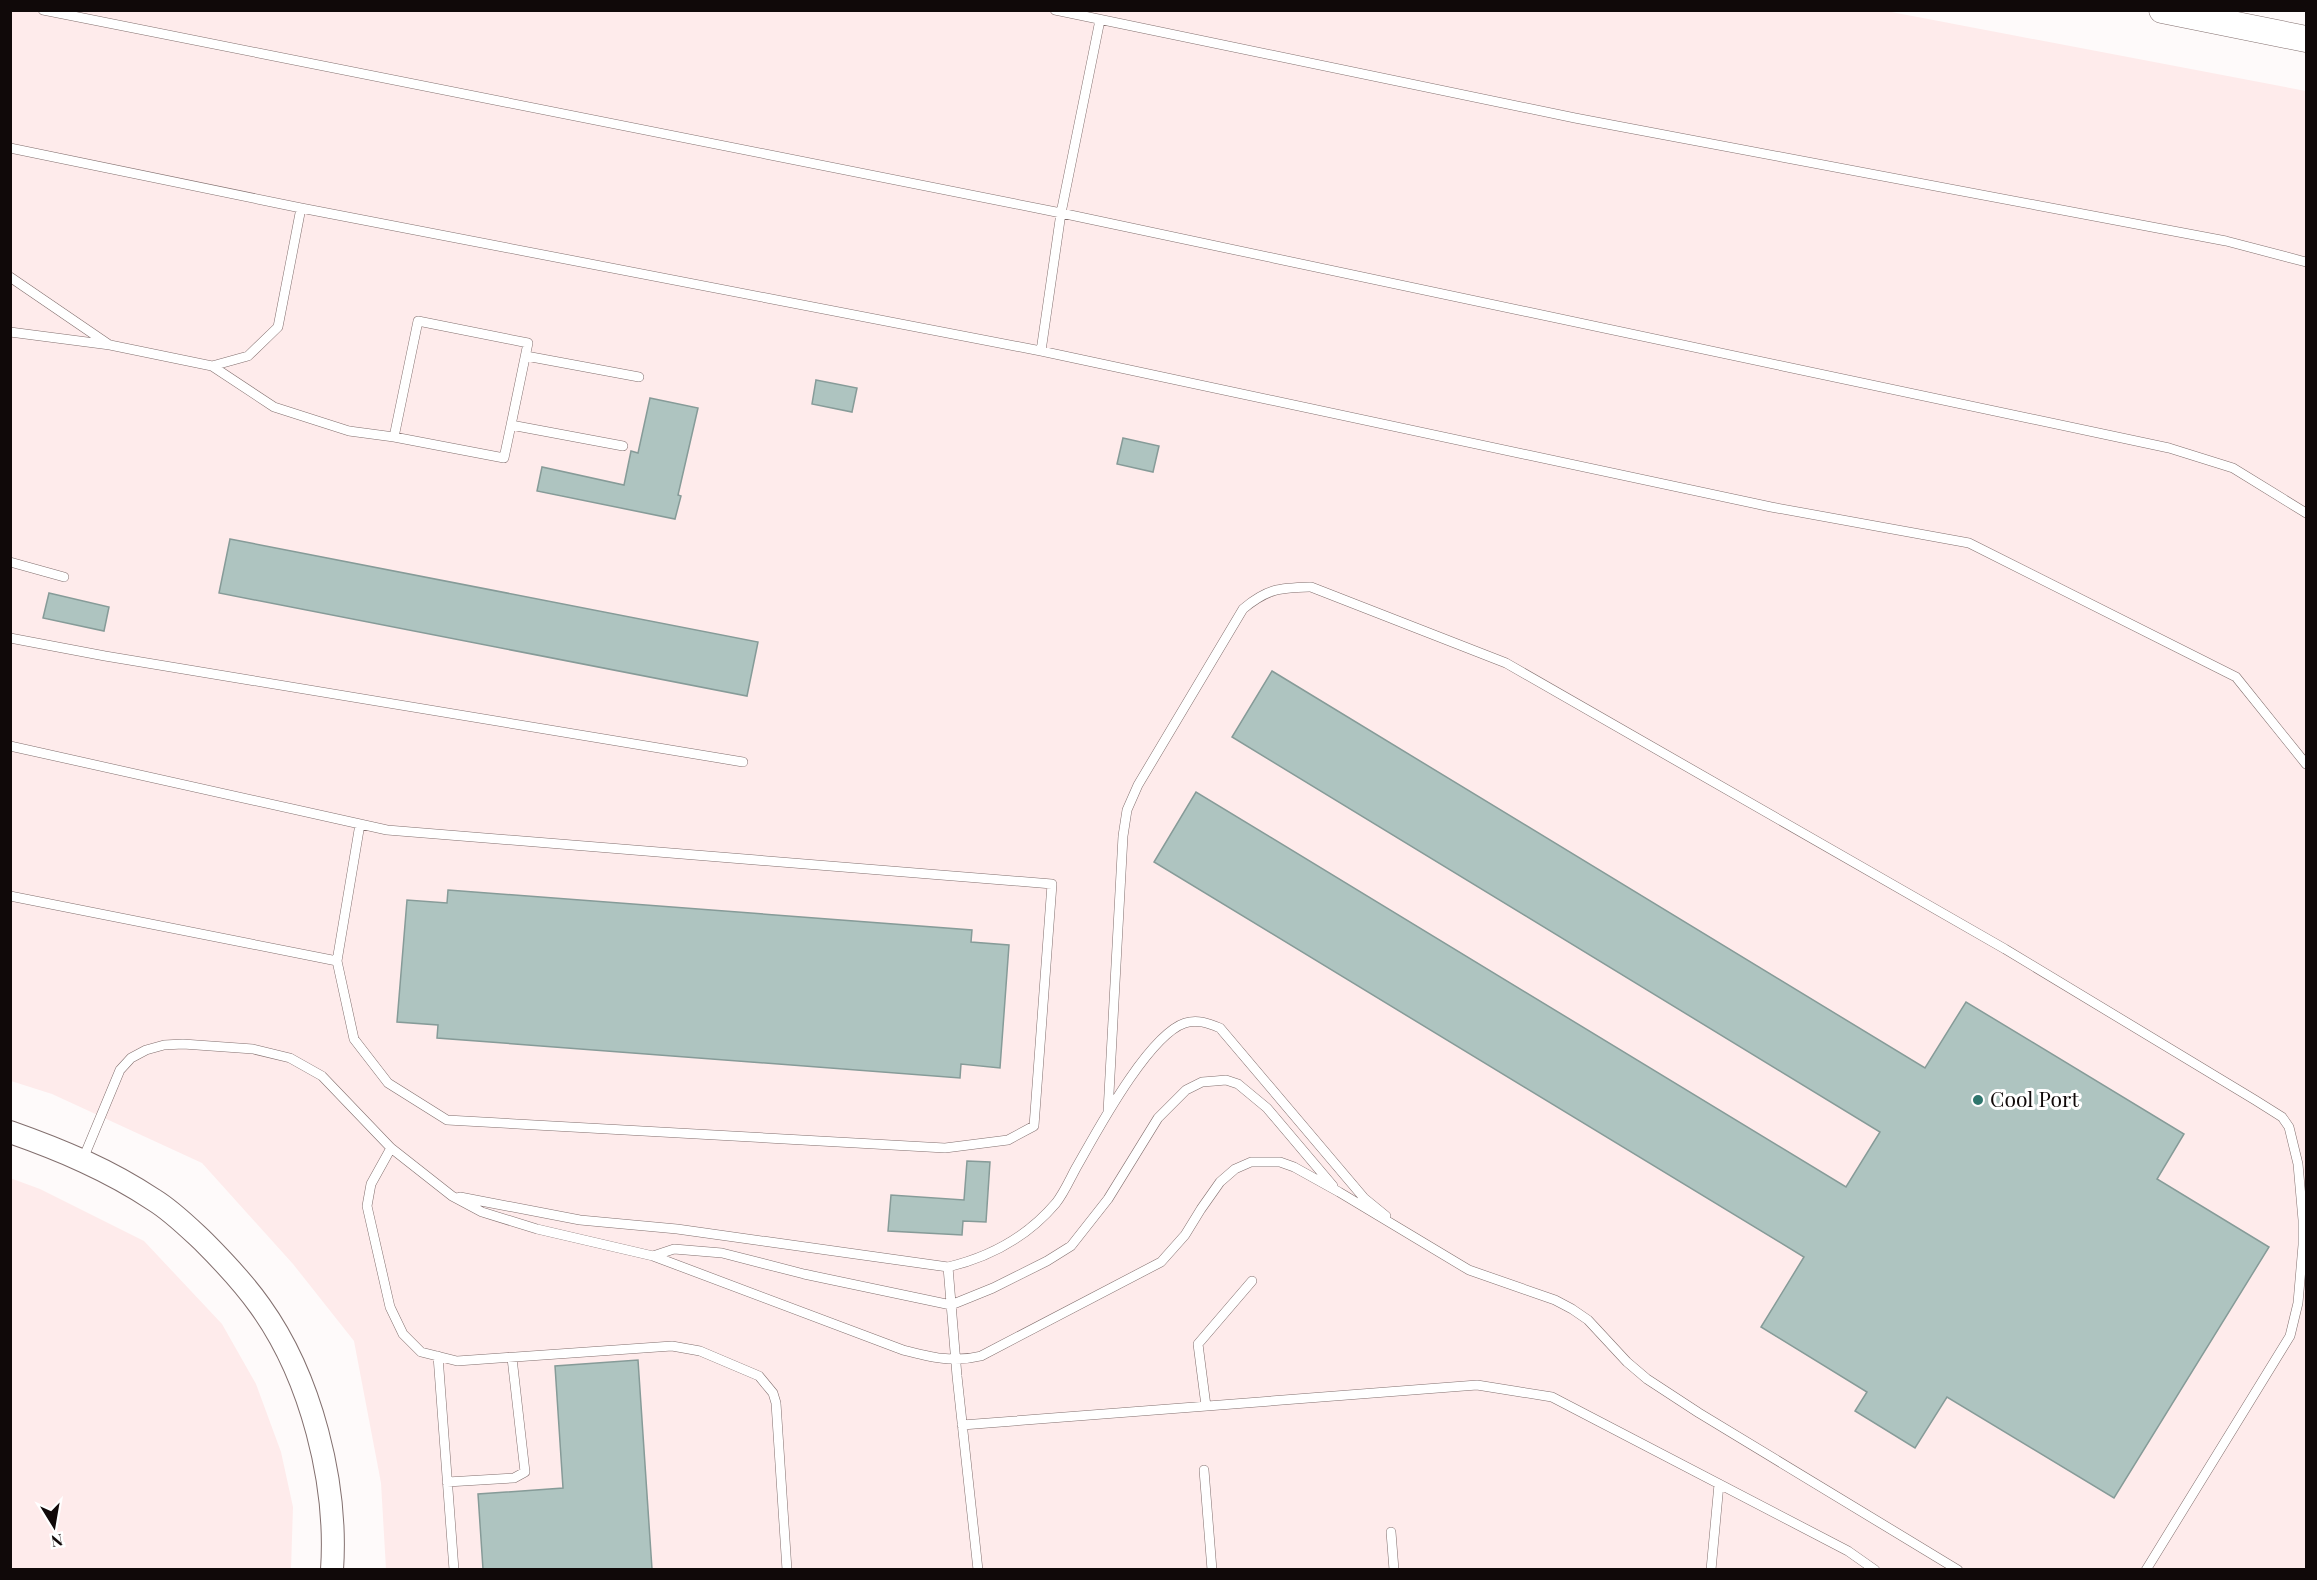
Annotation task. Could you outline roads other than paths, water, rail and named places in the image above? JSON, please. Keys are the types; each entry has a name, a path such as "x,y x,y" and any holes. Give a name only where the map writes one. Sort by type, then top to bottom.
{"main road":[{"path":"2162,10 2307,39"}],"street":[{"path":"10,1132 83,1159 156,1201 181,1221 227,1265 261,1307 289,1357 310,1406 322,1452 331,1507 332,1569"}],"lane":[{"path":"43,10 1061,213 2169,448 2233,468 2307,513"},
{"path":"1055,10 1575,118 2226,241 2307,262"},
{"path":"1041,351 1061,213 1100,20"},
{"path":"10,148 301,208 1041,351 1772,507 1969,543 2236,677 2307,764"},
{"path":"212,366 248,356 278,327 301,208"},
{"path":"10,277 110,345"},
{"path":"10,332 110,345 212,366 274,407 349,431 394,437 504,458 528,344 418,321 394,437"},
{"path":"526,356 639,377"},
{"path":"511,425 623,446"},
{"path":"10,562 64,577"},
{"path":"1108,1112 1123,836 1127,810 1138,785 1243,609 1259,596 1282,588 1311,587 1506,663 2005,949 2282,1117 2289,1127 2298,1164 2303,1220 2301,1278 2290,1336 2146,1569"},
{"path":"10,638 105,656 743,762"},
{"path":"10,746 387,830 1052,884 1034,1126 1008,1140 945,1148 447,1120 388,1083 354,1039 337,961 360,824"},
{"path":"10,896 337,961"},
{"path":"452,1196 580,1220 677,1229 948,1267 978,1258 1018,1238 1038,1222 1058,1201 1108,1112 1153,1047 1162,1037 1185,1023 1198,1022 1209,1023 1220,1028 1364,1198 1410,1237"},
{"path":"83,1159 120,1070 131,1058 146,1050 164,1045 183,1044 253,1049 290,1058 322,1076 392,1148 452,1196 482,1212 508,1221 653,1257 903,1350 956,1361 981,1356 1161,1262 1185,1235 1200,1209 1220,1182 1235,1169 1251,1162 1280,1162 1294,1167 1339,1192 1410,1237 1469,1270 1555,1300 1572,1309 1587,1320 1627,1362 1647,1379 1699,1413 1958,1569"},
{"path":"653,1257 675,1249 722,1253 804,1274 951,1305 1011,1279 1071,1246 1108,1199 1158,1118 1186,1090 1202,1082 1226,1080 1238,1084 1267,1108 1339,1192"},
{"path":"392,1148 371,1185 367,1206 390,1306 403,1334 421,1352 457,1361 672,1346 700,1351 759,1376 773,1393 776,1403 787,1569"},
{"path":"948,1267 978,1569"},
{"path":"1206,1406 1198,1344 1252,1281"},
{"path":"438,1356 454,1569"},
{"path":"447,1482 514,1478 525,1472 512,1358"},
{"path":"962,1425 1477,1384 1552,1397 1848,1551 1875,1569"},
{"path":"1203,1470 1212,1569"},
{"path":"1711,1569 1719,1484"},
{"path":"1392,1532 1394,1569"}],"place":[{"name":"Cool Port","path":"1978,1100"}]}
